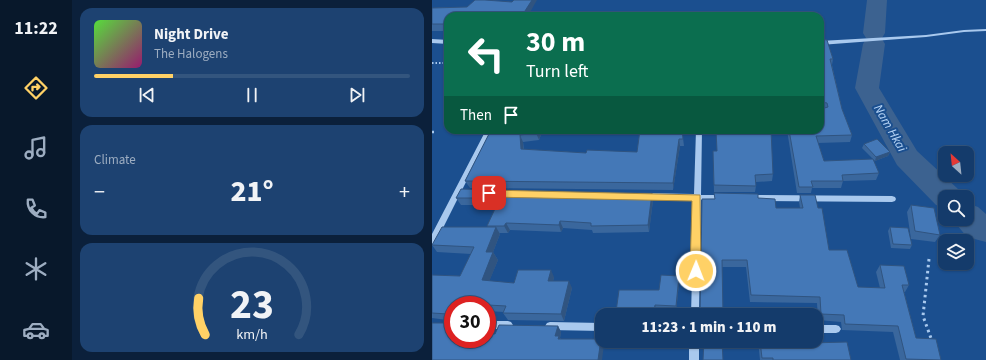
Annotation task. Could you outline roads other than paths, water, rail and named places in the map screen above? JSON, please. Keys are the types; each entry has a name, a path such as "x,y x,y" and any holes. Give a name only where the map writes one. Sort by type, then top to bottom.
{"street":[{"path":"824,44 986,30"},
{"path":"432,41 444,42"},
{"path":"432,242 461,192 487,134"},
{"path":"694,308 698,134"},
{"path":"633,196 728,198"},
{"path":"744,198 892,200"},
{"path":"496,325 518,325"},
{"path":"541,326 595,327"},
{"path":"823,328 836,328"},
{"path":"694,348 694,360"}],"waterway":[{"path":"874,33 877,0"},
{"name":"Nam Hkai","path":"874,44 867,88 907,158 940,190"},
{"name":"Nam Hkai","path":"974,223 979,228 986,229"}]}
